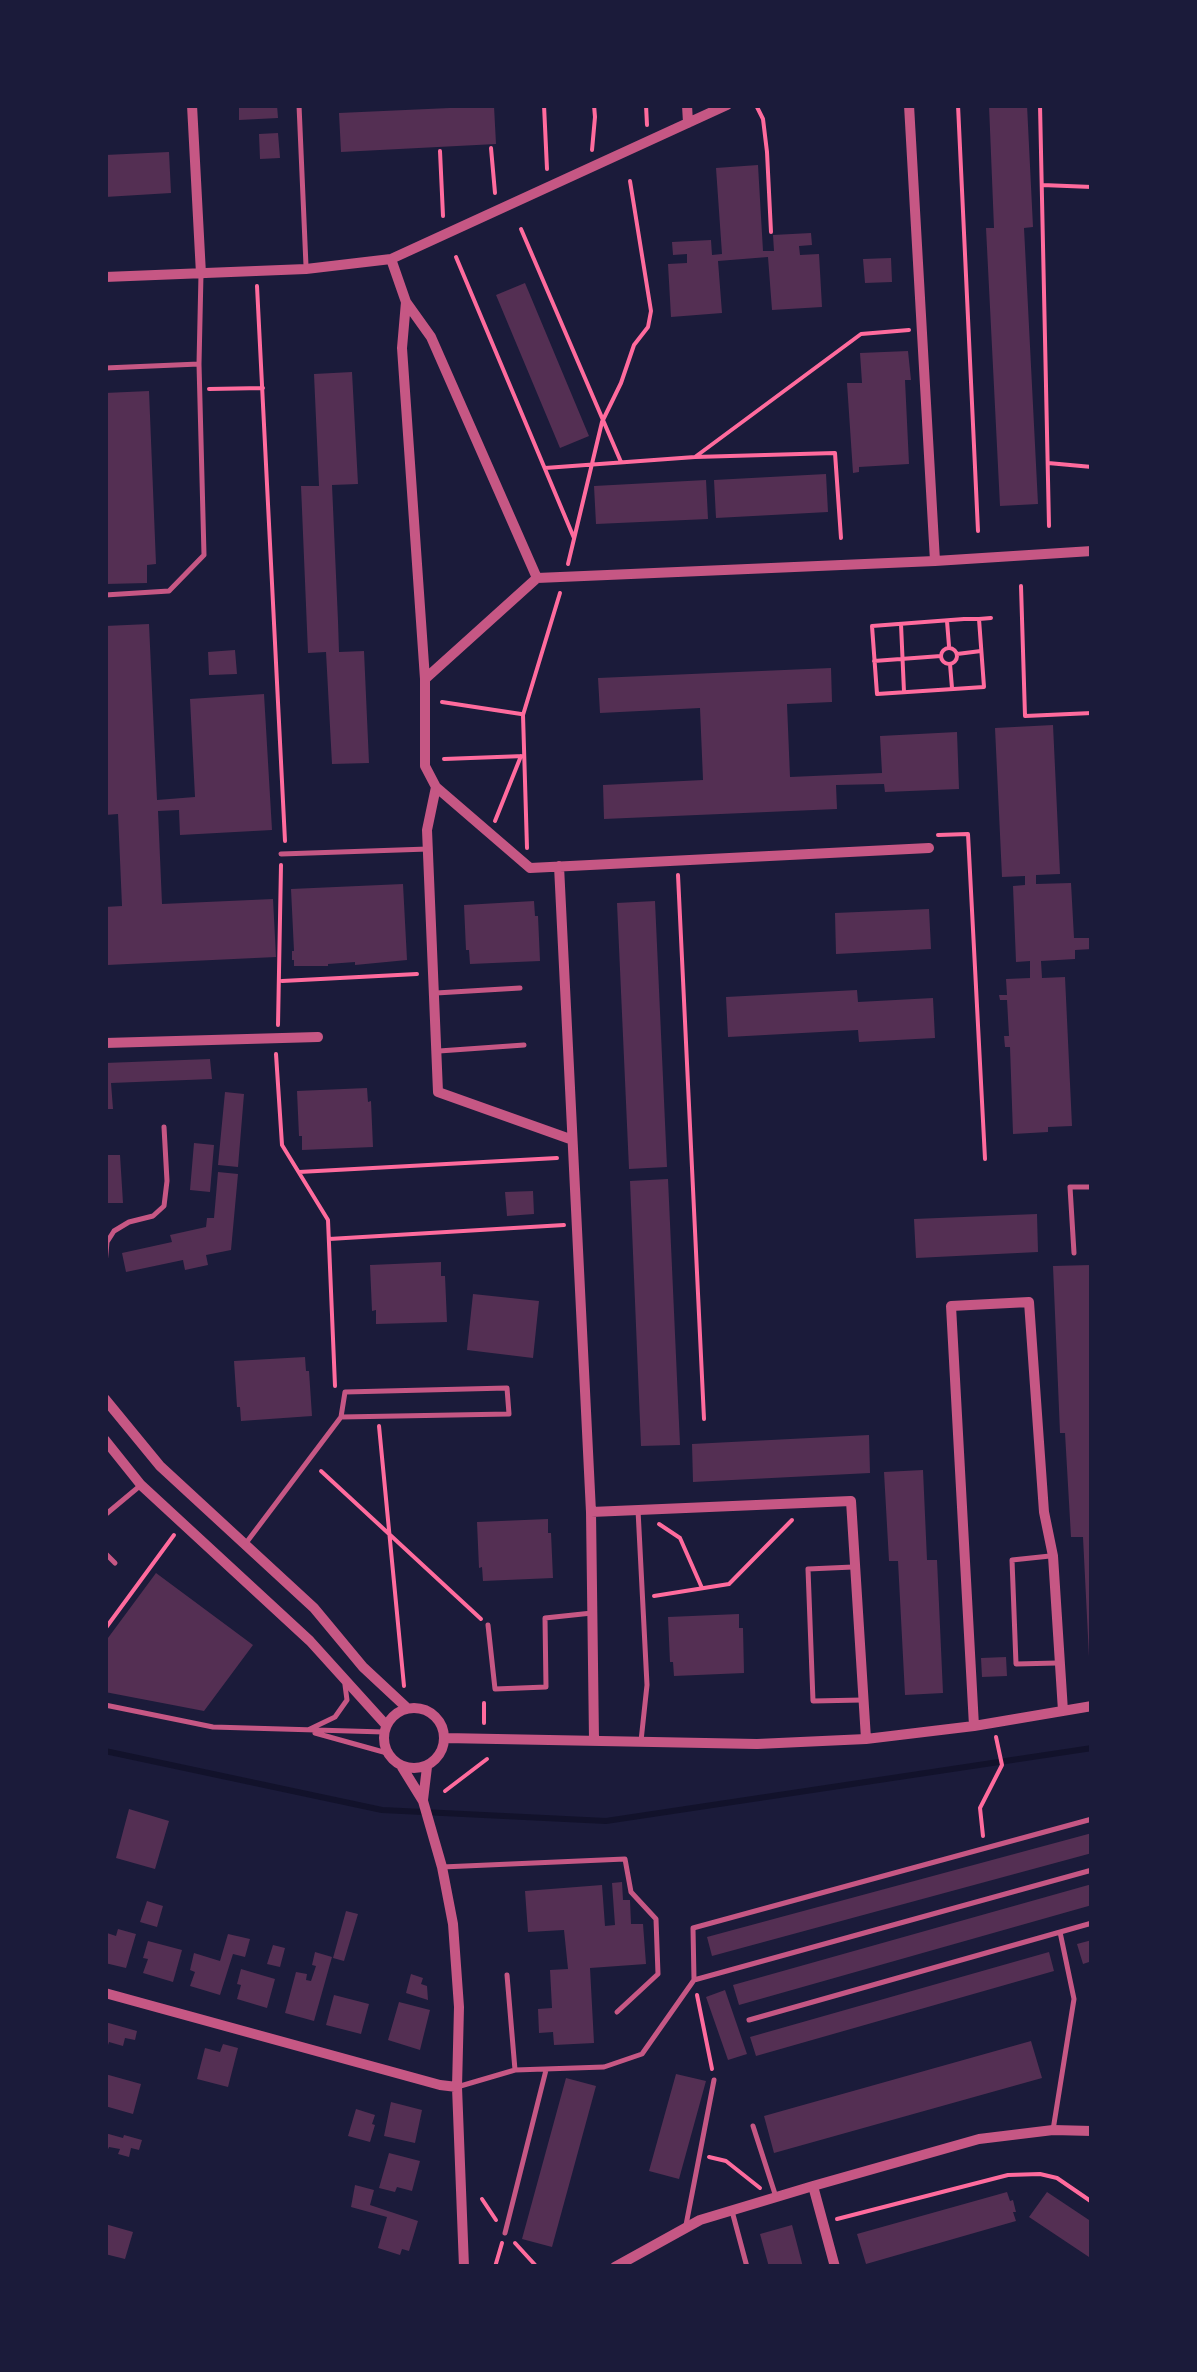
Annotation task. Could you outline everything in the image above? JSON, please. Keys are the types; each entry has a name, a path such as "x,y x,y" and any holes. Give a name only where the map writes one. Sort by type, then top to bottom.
{"street":[{"path":"192,105 200,274"},
{"path":"687,105 688,123"},
{"path":"105,277 306,270 391,260 726,105"},
{"path":"909,105 936,561"},
{"path":"391,260 406,302 432,337 537,578"},
{"path":"406,302 402,348 425,679 425,766 436,787 530,868 929,848"},
{"path":"425,679 537,578 936,561 1092,550"},
{"path":"436,787 427,830 438,1092 570,1139"},
{"path":"559,866 590,1512 594,1740"},
{"path":"105,1043 318,1038"},
{"path":"974,1726 951,1306 1029,1302 1063,1711"},
{"path":"105,1399 160,1466 314,1608 363,1667 407,1708"},
{"path":"105,1440 142,1486 310,1640 344,1678 385,1729 387,1753 402,1767 423,1801 453,1924 459,2007 457,2086 464,2267"},
{"path":"590,1512 851,1501 866,1739"},
{"path":"445,1738 757,1744 866,1739 1092,1706"},
{"path":"385,1729 394,1714 407,1708 427,1710 440,1722 445,1738 440,1754 427,1766 402,1767"},
{"path":"423,1801 427,1766"},
{"path":"105,1993 440,2085 457,2086"},
{"path":"615,2267 700,2220 979,2139 1053,2130 1092,2132"},
{"path":"813,2186 836,2267"}],"lane":[{"path":"299,105 306,270"},
{"path":"105,595 169,591 204,556 198,364 200,274"},
{"path":"105,368 198,364"},
{"path":"282,854 428,849"},
{"path":"433,993 520,988"},
{"path":"436,1051 524,1045"},
{"path":"105,1264 107,1242 114,1230 152,1216 164,1206 164,1127"},
{"path":"1074,1253 1070,1188 1092,1187"},
{"path":"244,1545 341,1417 345,1392 507,1388 509,1414 341,1417"},
{"path":"105,1515 142,1486"},
{"path":"638,1510 648,1684 641,1741"},
{"path":"105,1553 115,1563"},
{"path":"1053,1556 1012,1560 1016,1664 1059,1663"},
{"path":"856,1567 808,1569 813,1701 862,1700"},
{"path":"488,1625 495,1689 546,1687 544,1618 592,1613"},
{"path":"307,1731 334,1717 347,1700 344,1678"},
{"path":"105,1705 213,1727 385,1729"},
{"path":"307,1731 387,1753"},
{"path":"457,2086 515,2070 604,2067 642,2054 694,1980 693,1928 1092,1819"},
{"path":"442,1868 624,1859 631,1892 656,1919 658,1974 617,2012"},
{"path":"694,1980 1092,1870"},
{"path":"749,2020 1092,1923"},
{"path":"1053,2130 1074,1999 1060,1932"},
{"path":"507,1974 515,2070"},
{"path":"505,2233 546,2070"},
{"path":"685,2228 714,2080"},
{"path":"753,2126 776,2197"},
{"path":"732,2211 746,2267"}],"path":[{"path":"544,105 547,170"},
{"path":"592,150 594,105"},
{"path":"646,105 647,125"},
{"path":"756,105 763,119 767,152 771,232"},
{"path":"958,105 978,532"},
{"path":"1040,105 1050,526"},
{"path":"491,148 495,193"},
{"path":"440,150 444,216"},
{"path":"527,850 523,715 564,578 602,422 634,345 648,327 650,311 630,181"},
{"path":"1042,185 1092,188"},
{"path":"522,229 620,462"},
{"path":"456,258 574,538"},
{"path":"254,272 259,301 285,842 276,1038 282,1144 328,1220 334,1381 341,1417"},
{"path":"695,457 861,334 922,329"},
{"path":"200,389 263,388"},
{"path":"544,468 835,452 841,538"},
{"path":"1048,464 1092,467"},
{"path":"1020,574 1024,719 1092,713"},
{"path":"979,618 984,687 877,694 872,626 979,618 990,618"},
{"path":"947,621 949,648"},
{"path":"900,624 904,692"},
{"path":"949,648 957,654"},
{"path":"941,656 949,648"},
{"path":"957,654 981,651"},
{"path":"941,656 950,664 957,654"},
{"path":"874,661 941,656"},
{"path":"950,664 952,688"},
{"path":"442,702 523,715"},
{"path":"444,759 522,756"},
{"path":"496,821 522,756"},
{"path":"968,834 985,1158"},
{"path":"677,860 704,1419"},
{"path":"279,981 432,973"},
{"path":"299,1172 572,1157"},
{"path":"329,1239 558,1226"},
{"path":"379,1421 405,1696"},
{"path":"322,1471 488,1625"},
{"path":"642,1598 729,1584 809,1503"},
{"path":"638,1510 680,1538 702,1588"},
{"path":"105,1630 174,1535"},
{"path":"484,1703 484,1722"},
{"path":"985,1848 980,1808 1002,1766 999,1750"},
{"path":"445,1791 487,1759"},
{"path":"694,1980 714,2080"},
{"path":"726,2161 760,2188"},
{"path":"823,2222 1008,2176 1040,2174 1057,2178 1092,2202"},
{"path":"496,2267 505,2233"}],"building":[{"path":"239,105 277,105 278,118 239,120"},
{"path":"989,105 1027,105 1033,227 1024,228 1038,504 1000,506 986,228 994,228"},
{"path":"494,106 496,144 341,152 339,113"},
{"path":"278,133 280,158 260,159 259,134"},
{"path":"169,152 171,193 105,197 105,155"},
{"path":"758,165 763,251 774,251 773,235 811,233 812,245 799,246 800,255 819,254 822,307 772,310 768,257 718,261 722,313 671,317 668,264 687,263 687,254 673,255 672,242 711,240 712,255 722,254 716,168"},
{"path":"891,258 892,282 865,283 863,259"},
{"path":"525,283 589,436 560,448 496,295"},
{"path":"908,351 911,380 905,380 909,464 859,467 859,472 853,473 847,383 862,383 860,353"},
{"path":"352,372 358,484 332,485 339,652 364,651 369,763 332,764 326,652 308,653 301,486 319,486 314,374"},
{"path":"149,391 156,564 147,565 147,583 105,584 105,393"},
{"path":"826,474 828,512 716,518 714,480"},
{"path":"706,480 708,519 596,524 594,486"},
{"path":"149,624 157,800 195,797 190,699 264,694 272,830 180,835 179,810 158,811 162,904 273,899 276,957 107,965 105,907 122,906 118,814 105,815 105,626"},
{"path":"235,650 237,674 209,675 208,652"},
{"path":"831,668 832,702 787,704 790,777 882,773 880,736 957,732 959,789 885,792 884,784 836,785 837,809 604,819 603,785 703,780 700,708 600,713 598,678"},
{"path":"1053,725 1060,874 1036,875 1036,884 1071,883 1074,938 1092,938 1092,949 1075,950 1075,959 1041,961 1042,978 1065,977 1072,1126 1013,1134 1010,1047 1005,1047 1004,1036 1009,1036 1007,1000 1000,1000 999,995 1007,995 1006,979 1030,978 1030,961 1016,962 1013,886 1025,885 1025,876 1002,877 995,728"},
{"path":"403,884 407,960 294,966 291,889"},
{"path":"534,901 540,961 470,964 464,905"},
{"path":"655,901 667,1167 629,1169 617,903"},
{"path":"929,909 931,949 836,954 835,913"},
{"path":"857,990 858,1002 933,998 935,1038 859,1042 858,1030 728,1037 726,997"},
{"path":"210,1059 212,1079 111,1083 113,1109 105,1109 105,1063"},
{"path":"367,1088 373,1147 302,1150 297,1091"},
{"path":"225,1092 244,1094 238,1167 218,1165"},
{"path":"194,1143 214,1145 210,1192 190,1190"},
{"path":"105,1155 120,1155 123,1203 105,1203"},
{"path":"218,1172 238,1174 231,1250 206,1255 208,1265 185,1270 183,1260 126,1272 122,1253 172,1242 170,1235 206,1227 207,1218 214,1218"},
{"path":"668,1179 680,1445 641,1446 630,1181"},
{"path":"533,1191 534,1214 507,1216 505,1192"},
{"path":"1037,1214 1038,1252 916,1258 914,1219"},
{"path":"441,1262 447,1322 376,1324 370,1265"},
{"path":"1091,1265 1089,1657 1083,1537 1071,1537 1065,1433 1060,1433 1053,1266"},
{"path":"473,1294 539,1301 533,1358 467,1350"},
{"path":"305,1357 312,1416 241,1421 234,1361"},
{"path":"869,1435 870,1473 693,1482 692,1444"},
{"path":"923,1470 927,1560 937,1560 943,1693 905,1695 898,1561 889,1561 884,1472"},
{"path":"548,1519 553,1578 483,1581 477,1522"},
{"path":"156,1573 253,1645 204,1711 105,1692 105,1642"},
{"path":"739,1614 744,1673 674,1676 668,1617"},
{"path":"1006,1657 1007,1676 982,1677 981,1658"},
{"path":"129,1809 169,1821 155,1869 116,1858"},
{"path":"1092,1833 1092,1853 712,1956 707,1937"},
{"path":"622,1882 623,1900 630,1900 631,1924 643,1924 646,1964 590,1968 594,2043 554,2045 553,2032 539,2033 538,2009 552,2008 550,1970 568,1969 564,1930 528,1932 525,1891 602,1885 605,1926 615,1925 612,1883"},
{"path":"1092,1884 1092,1905 739,2005 733,1985"},
{"path":"147,1901 163,1906 157,1927 140,1922"},
{"path":"346,1911 358,1914 344,1961 333,1958"},
{"path":"118,1929 136,1934 126,1968 105,1963 107,1933 116,1936"},
{"path":"228,1934 250,1939 245,1957 233,1954 220,1995 190,1986 195,1972 190,1970 194,1953 220,1961"},
{"path":"1092,1940 1092,1961 1083,1964 1077,1944"},
{"path":"148,1941 182,1950 173,1982 143,1973"},
{"path":"273,1945 285,1948 280,1967 267,1964"},
{"path":"315,1952 332,1957 314,2021 285,2013 296,1972 307,1974 306,1980 311,1981"},
{"path":"1049,1952 1054,1971 756,2056 750,2037"},
{"path":"241,1969 275,1979 267,2008 237,1999"},
{"path":"411,1974 423,1978 421,1984 427,1986 428,2000 406,1993"},
{"path":"725,1990 747,2054 728,2060 706,1997"},
{"path":"334,1995 369,2004 361,2034 326,2025"},
{"path":"399,2002 430,2010 420,2050 388,2040"},
{"path":"105,2022 137,2031 135,2040 125,2038 123,2046 109,2042 105,2054"},
{"path":"1031,2041 1042,2078 774,2153 764,2116"},
{"path":"223,2044 238,2048 228,2087 197,2079 205,2048 220,2052"},
{"path":"105,2074 141,2084 133,2114 105,2106"},
{"path":"676,2074 706,2081 679,2179 649,2171"},
{"path":"566,2078 596,2086 552,2247 522,2239"},
{"path":"391,2102 422,2110 415,2143 384,2136"},
{"path":"356,2109 375,2115 370,2142 348,2136"},
{"path":"105,2133 142,2140 139,2150 131,2148 129,2157 118,2154 120,2149 109,2147 105,2156"},
{"path":"389,2153 420,2161 412,2191 379,2188"},
{"path":"355,2185 374,2190 370,2205 418,2221 409,2251 402,2249 400,2255 378,2248 387,2217 351,2207"},
{"path":"1007,2192 1013,2200 1016,2221 866,2264 857,2234"},
{"path":"1047,2192 1092,2222 1092,2259 1029,2217"},
{"path":"105,2224 133,2232 125,2259 105,2254"},
{"path":"792,2225 803,2267 769,2267 760,2234"}],"waterway":[{"path":"105,1751 382,1810 606,1821 1092,1748"}]}
